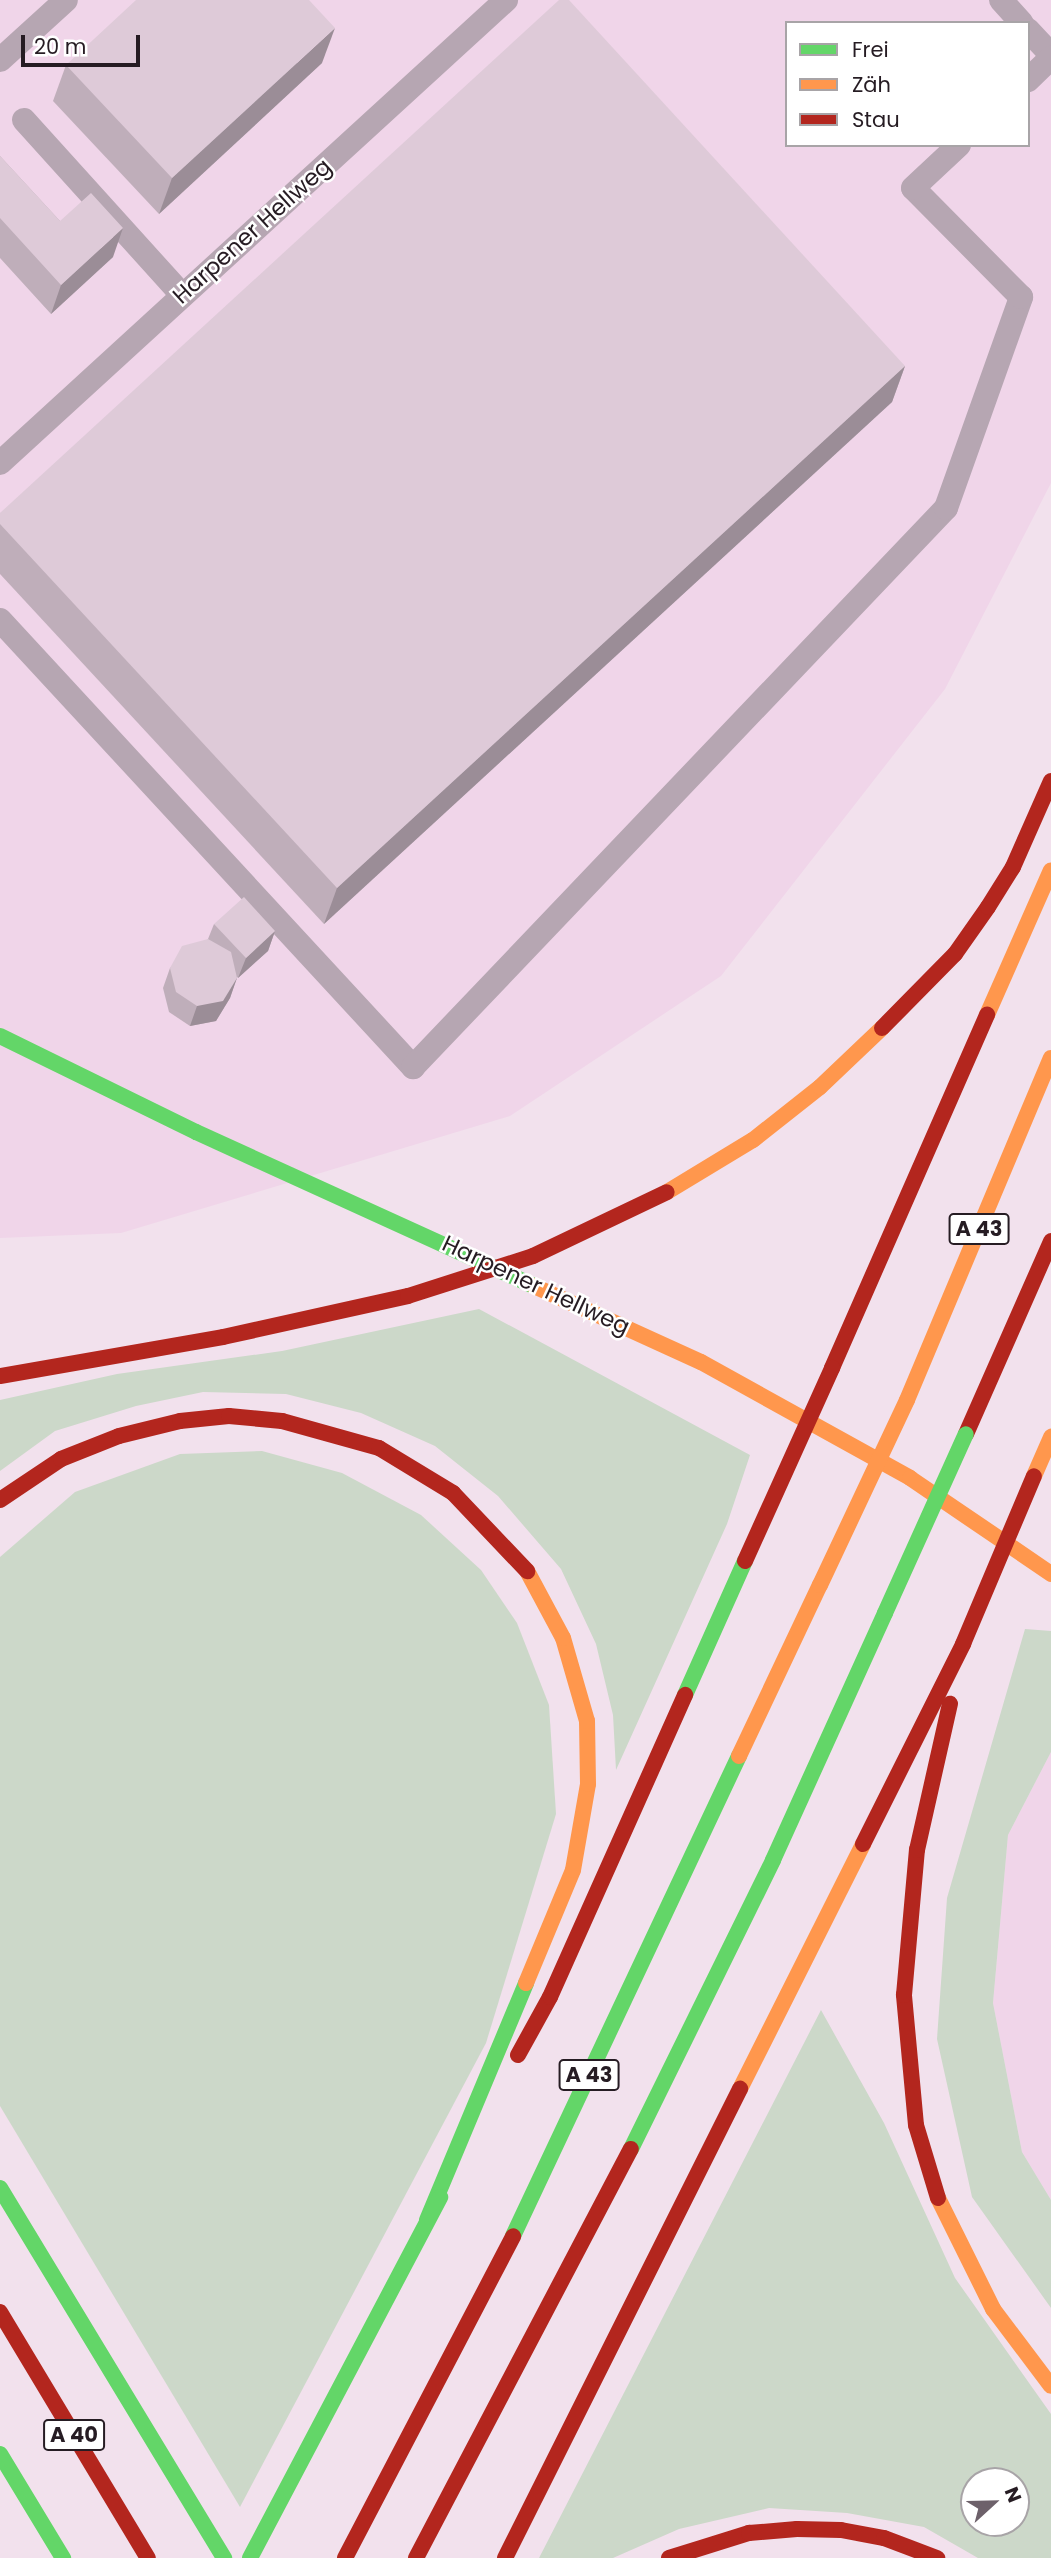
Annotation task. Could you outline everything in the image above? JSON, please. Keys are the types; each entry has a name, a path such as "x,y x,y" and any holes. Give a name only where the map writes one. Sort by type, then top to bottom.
{"main road":[{"path":"0,1376 223,1337 408,1296 533,1256 667,1192 753,1140 820,1087 908,1004 954,954 988,907 1013,867 1051,781"},
{"path":"250,2558 427,2220 550,1997 832,1368 1051,870"},
{"name":"Harpener Hellweg","path":"0,1036 196,1132 701,1362 910,1478 1051,1574"},
{"name":"A 43","path":"345,2558 520,2222 820,1585 907,1400 1051,1058"},
{"path":"416,2558 609,2194 773,1860 1051,1241"},
{"path":"0,1500 61,1459 119,1436 180,1421 229,1416 282,1421 379,1448 453,1493 521,1562 546,1602 564,1638 587,1721 588,1784 581,1830 573,1870 427,2220"},
{"path":"505,2558 963,1644 1051,1437"},
{"path":"963,1644 917,1850 904,1995 908,2060 916,2124 952,2231 993,2309 1051,2386"},
{"path":"0,2188 224,2558"},
{"name":"A 40","path":"0,2312 148,2558"},
{"path":"0,2454 63,2558"},
{"path":"669,2558 749,2533 797,2529 841,2530 884,2538 937,2558"}],"lane":[{"path":"0,60 66,0"},
{"name":"Harpener Hellweg","path":"0,463 506,0"},
{"path":"1001,0 1020,21"},
{"path":"1030,32 1051,56 1030,78"},
{"path":"24,120 182,295"},
{"path":"0,620 413,1067 946,508 1021,297 913,188 957,147"}],"shaded area":[{"path":"0,0 1051,0 1051,483 945,689 721,976 510,1116 121,1233 0,1238"},
{"path":"1051,1752 1051,2200 1022,2152 993,2003 1008,1835"}],"green space":[{"path":"479,1309 750,1455 727,1524 616,1770 613,1715 596,1644 561,1569 498,1496 435,1446 361,1413 286,1394 203,1392 136,1406 55,1431 0,1471 0,1400 117,1374 282,1351"},
{"path":"262,1451 342,1473 421,1515 481,1570 517,1623 549,1705 556,1814 486,2043 240,2507 0,2106 0,1557 75,1492 180,1454"},
{"path":"1025,1629 1051,1631 1051,1752 1008,1835 993,2003 1022,2152 1051,2200 1051,2308 972,2197 937,2039 947,1898"},
{"path":"821,2010 884,2123 955,2278 1051,2414 1051,2558 978,2558 924,2527 847,2513 769,2508 679,2529 613,2558 539,2558"}],"building":[{"path":"136,0 309,0 335,28 172,178 66,65"},
{"path":"559,0 569,0 905,366 337,888 0,524 0,513"},
{"path":"0,156 60,221 91,193 123,228 61,285 0,218"},
{"path":"244,897 275,931 246,958 214,924"},
{"path":"208,939 231,952 237,978 223,1001 197,1006 176,992 170,968 182,946"}],"traffic: fast":[{"path":"0,1036 196,1132 534,1286"},
{"path":"885,1613 966,1434"},
{"path":"685,1695 745,1561"},
{"path":"631,2149 773,1860 885,1613"},
{"path":"513,2236 739,1756"},
{"path":"427,2220 526,1983"},
{"path":"0,2188 224,2558"},
{"path":"250,2558 440,2197"},
{"path":"0,2454 63,2558"}],"traffic: slow":[{"path":"987,1015 1051,870"},
{"path":"667,1192 753,1140 820,1087 882,1028"},
{"path":"907,1400 1051,1058"},
{"path":"534,1286 701,1362 910,1478 1051,1574"},
{"path":"820,1585 907,1400"},
{"path":"1034,1476 1051,1437"},
{"path":"526,1983 573,1870 588,1784 587,1721 563,1638 527,1571"},
{"path":"739,1756 820,1585"},
{"path":"740,2089 863,1844"},
{"path":"938,2198 993,2309 1051,2386"}],"traffic: jam":[{"path":"882,1028 955,954 988,907 1013,867 1051,781"},
{"path":"832,1368 987,1015"},
{"path":"408,1296 533,1256 667,1192"},
{"path":"966,1434 1051,1241"},
{"path":"0,1376 223,1337 408,1296"},
{"path":"745,1561 832,1368"},
{"path":"0,1500 61,1459 119,1436 180,1421 229,1416 282,1421 379,1448 453,1493 527,1571"},
{"path":"963,1644 1034,1476"},
{"path":"863,1844 963,1644"},
{"path":"518,2055 550,1997 685,1695"},
{"path":"938,2198 916,2125 904,1995 917,1850 950,1704"},
{"path":"505,2558 740,2089"},
{"path":"416,2558 631,2149"},
{"path":"345,2558 513,2236"},
{"path":"0,2312 148,2558"},
{"path":"669,2558 749,2533 797,2529 841,2530 884,2538 937,2558"}]}
